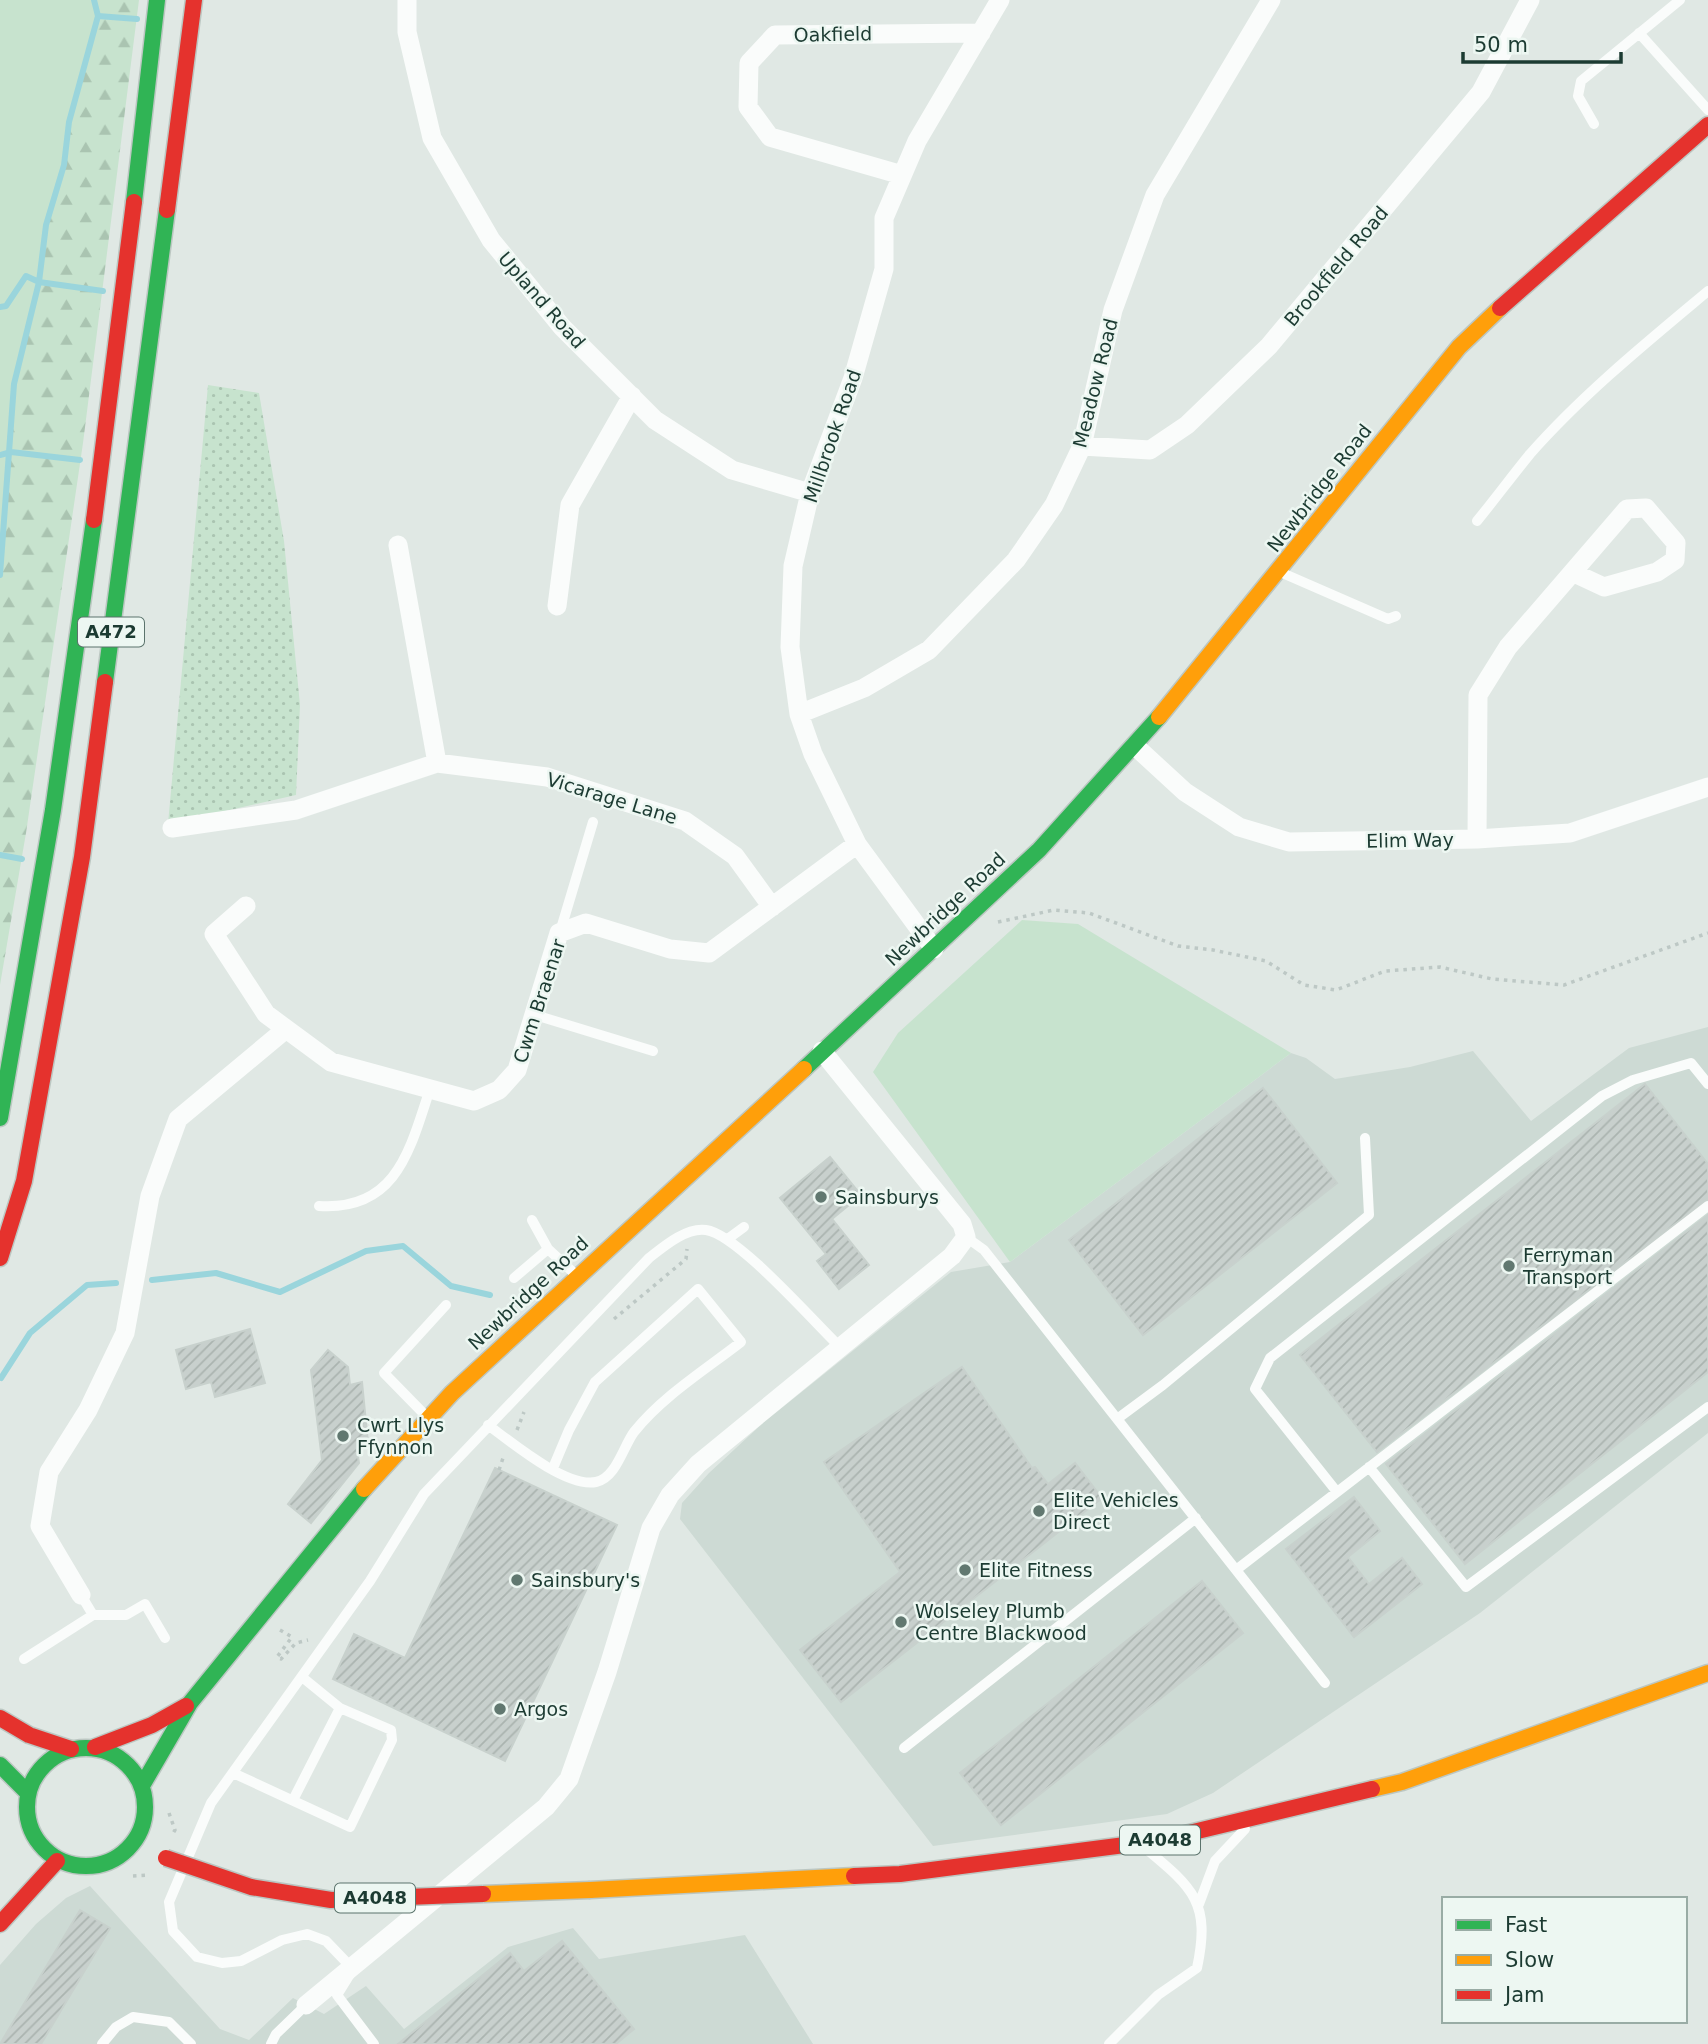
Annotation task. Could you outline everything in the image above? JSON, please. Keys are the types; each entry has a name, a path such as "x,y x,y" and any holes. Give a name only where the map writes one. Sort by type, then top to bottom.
{"main road":[{"name":"A472","path":"0,1118 20,1016 53,802 124,291 157,0"},
{"name":"A472","path":"0,1258 24,1181 82,857 194,0"},
{"name":"Newbridge Road","path":"143,1784 190,1703 260,1619 347,1507 428,1418 577,1276 1030,858 1135,746 1466,340 1544,266 1704,136"},
{"name":"A4048","path":"129,1846 251,1887 331,1900 900,1874 1139,1843 1402,1782 1708,1673"},
{"name":"Newbridge Road","path":"95,1747 152,1725 190,1703"},
{"path":"0,1718 29,1735 71,1749 95,1747 111,1752 125,1761 143,1784 145,1817 139,1832 129,1846 113,1859 94,1866 73,1866 57,1861 40,1849 29,1832 24,1812 26,1791 44,1768 71,1749"},
{"path":"0,1765 26,1791"},
{"path":"0,1924 57,1861"}],"street":[{"name":"Upland Road","path":"407,0 407,32 432,138 491,240 562,327 655,420 732,470 810,493"},
{"name":"Millbrook Road","path":"934,949 857,844 813,754 799,714 790,647 793,566 810,493 853,378 884,269 884,218 917,141 1000,0"},
{"name":"Meadow Road","path":"799,714 864,688 929,650 1016,560 1054,505 1082,446 1113,310 1155,195 1271,0"},
{"name":"Brookfield Road","path":"1082,446 1150,450 1187,425 1269,346 1481,92 1530,0"},
{"name":"Oakfield","path":"902,175 771,137 748,107 750,63 775,35 981,33"},
{"path":"557,606 570,505 632,396"},
{"path":"1477,839 1478,695 1508,647 1627,509 1646,508 1676,543 1675,560 1657,572 1604,587 1574,573"},
{"path":"398,545 437,763"},
{"name":"Elim Way","path":"1135,746 1185,792 1238,827 1289,842 1477,839 1570,833 1708,787"},
{"name":"Vicarage Lane","path":"172,828 296,810 437,763 547,776 685,821 735,856 772,907"},
{"name":"Cwm Braenar","path":"246,906 214,934 266,1014 331,1062 474,1101 499,1090 517,1070 559,933 586,923 670,949 709,953 857,844"},
{"path":"80,1595 40,1526 49,1472 88,1410 125,1333 150,1196 178,1119 286,1029"},
{"path":"306,2004 547,1807 569,1779 607,1672 651,1528 670,1495 698,1464 952,1256 966,1237 962,1224 822,1051"}],"lane":[{"path":"1594,124 1578,96 1581,81 1680,0"},
{"path":"1639,33 1708,110"},
{"path":"1477,522 1531,453 1556,428 1632,355 1708,291"},
{"path":"1279,572 1388,619 1396,616"},
{"path":"559,933 593,822"},
{"path":"535,1015 653,1051"},
{"path":"1337,1492 1255,1389 1270,1358 1602,1096 1633,1080 1690,1063 1708,1084"},
{"path":"319,1206 343,1208 366,1199 391,1179 407,1159 430,1089"},
{"path":"1117,1419 1163,1385 1369,1215 1364,1138"},
{"path":"1236,1570 1708,1206"},
{"path":"532,1220 548,1249 577,1276"},
{"path":"729,1238 744,1227"},
{"path":"374,2044 337,1996 350,1974 350,1966 326,1941 307,1934 282,1940 241,1961 222,1963 197,1957 173,1931 169,1902 211,1803 370,1581 424,1494 649,1258 675,1239 704,1229 729,1238 839,1346"},
{"path":"966,1237 985,1250 1325,1683"},
{"path":"514,1278 548,1249"},
{"path":"488,1425 553,1468 574,1479 594,1483 607,1478 634,1433 662,1402 741,1342 698,1289 594,1382 553,1468"},
{"path":"428,1418 384,1373 446,1305"},
{"path":"1370,1467 1466,1587 1708,1407"},
{"path":"904,1748 1196,1518"},
{"path":"80,1595 93,1615"},
{"path":"24,1659 93,1615 126,1615 145,1604 165,1638"},
{"path":"233,1773 350,1827 392,1740 391,1730 340,1708 302,1677"},
{"path":"293,1800 340,1708"},
{"path":"1199,1904 1215,1861 1257,1817"},
{"path":"1109,2044 1158,1995 1198,1968 1204,1934 1199,1904 1174,1871 1139,1843"},
{"path":"271,2044 276,2034 306,2004"},
{"path":"102,2044 116,2027 133,2017 169,2022 191,2044"}],"path":[{"path":"1009,920 1054,910 1089,913 1178,946 1266,961 1304,985 1336,990 1385,971 1440,967 1492,979 1564,985 1708,933"},
{"path":"614,1320 686,1259 687,1235"},
{"path":"499,1470 509,1440 521,1425 526,1404"},
{"path":"260,1619 292,1637 277,1657 281,1659 296,1643 312,1639 323,1648"}],"shaded area":[{"path":"1708,1027 1708,1433 1480,1613 1213,1793 1167,1814 933,1846 680,1519 682,1503 709,1473 763,1423 951,1272 1010,1262 1291,1053 1306,1058 1335,1079 1410,1067 1473,1051 1531,1121 1629,1048"},
{"path":"90,1886 220,2029 249,2040 293,1998 324,2014 366,1986 404,2029 508,1947 573,1928 599,1959 745,1935 813,2044 0,2044 0,1965 36,1924 66,1898"}],"green space":[{"path":"0,0 94,0 98,16 69,122 64,165 46,225 39,282 14,384 0,575"},
{"path":"94,0 139,0 83,443 26,833 0,985 0,575 14,384 39,282 46,225 64,165 69,122 98,16"},
{"path":"208,385 259,393 284,541 300,705 296,795 168,824"},
{"path":"1022,920 1078,924 1291,1053 1010,1262 873,1072 898,1033"}],"building":[{"path":"1645,1084 1708,1164 1708,1199 1377,1452 1300,1355"},
{"path":"1263,1088 1337,1183 1143,1335 1069,1240"},
{"name":"Sainsburys","path":"830,1157 861,1195 832,1219 869,1265 839,1289 817,1261 826,1254 780,1198"},
{"path":"1708,1215 1708,1372 1465,1564 1386,1464"},
{"path":"250,1329 265,1383 215,1397 211,1382 186,1389 176,1350"},
{"name":"Cwrt Llys Ffynnon","path":"328,1350 348,1367 350,1385 362,1382 368,1443 356,1445 359,1463 311,1523 288,1504 322,1460 311,1370"},
{"path":"962,1367 1032,1468 1035,1467 1048,1484 1075,1463 1102,1498 841,1702 800,1650 900,1572 824,1462"},
{"name":"Sainsbury's","path":"495,1468 617,1525 505,1761 333,1679 354,1634 405,1658"},
{"path":"1354,1497 1380,1531 1348,1557 1369,1584 1402,1558 1422,1584 1354,1637 1286,1549"},
{"path":"1202,1581 1243,1633 1001,1825 960,1773"},
{"path":"80,1910 110,1928 41,2044 0,2044"},
{"path":"562,1941 634,2029 616,2044 398,2044 510,1953 524,1971"}],"waterway":[{"path":"0,575 14,384 39,282 46,225 64,165 69,122 98,16 94,0"},
{"path":"98,16 137,19"},
{"path":"0,307 6,306 26,276 39,282 103,291"},
{"path":"0,455 11,452 80,460"},
{"path":"0,855 22,859"},
{"path":"152,1280 216,1273 280,1292 366,1251 403,1246 451,1286 490,1295"},
{"path":"1,1378 30,1333 87,1285 116,1283"}],"traffic: fast":[{"path":"134,202 157,0"},
{"path":"105,682 167,210"},
{"path":"0,1118 53,810 94,520"},
{"path":"804,1069 1039,850 1159,717"},
{"path":"143,1784 190,1703 364,1489"},
{"path":"86,1748 119,1758 135,1774 145,1807 135,1840 119,1856 86,1866 53,1856 37,1840 27,1807 37,1774 53,1758 86,1748"},
{"path":"0,1765 26,1791"}],"traffic: slow":[{"path":"1159,717 1459,347 1500,308"},
{"path":"364,1489 452,1393 804,1069"},
{"path":"1372,1789 1402,1782 1708,1673"},
{"path":"590,1890 854,1876"},
{"path":"483,1894 590,1890"}],"traffic: jam":[{"path":"167,210 194,0"},
{"path":"1500,308 1708,125"},
{"path":"94,520 134,202"},
{"path":"0,1258 24,1181 82,857 105,682"},
{"path":"95,1747 152,1725 186,1706"},
{"path":"0,1718 29,1735 71,1749"},
{"path":"854,1876 900,1874 1156,1841 1372,1789"},
{"path":"166,1858 251,1887 331,1900 483,1894"},
{"path":"0,1924 57,1861"}],"place":[{"name":"Sainsburys","path":"821,1197"},
{"name":"Ferryman Transport","path":"1509,1266"},
{"name":"Cwrt Llys Ffynnon","path":"343,1436"},
{"name":"Elite Vehicles Direct","path":"1039,1511"},
{"name":"Elite Fitness","path":"965,1570"},
{"name":"Sainsbury's","path":"517,1580"},
{"name":"Wolseley Plumb Centre Blackwood","path":"901,1622"},
{"name":"Argos","path":"500,1709"}]}
